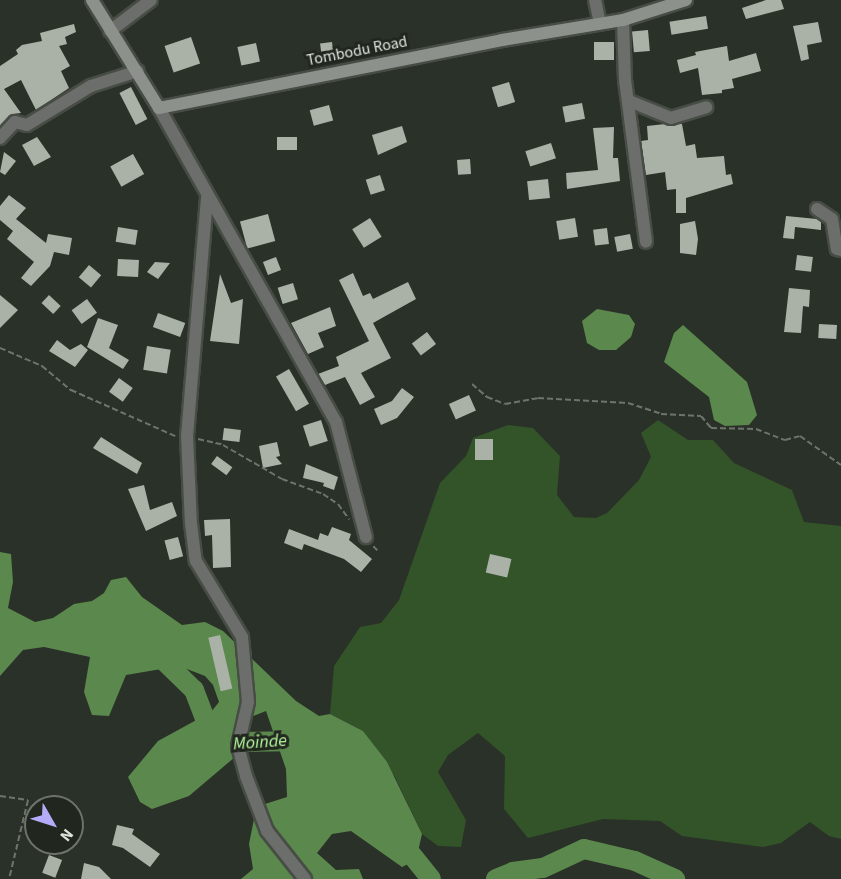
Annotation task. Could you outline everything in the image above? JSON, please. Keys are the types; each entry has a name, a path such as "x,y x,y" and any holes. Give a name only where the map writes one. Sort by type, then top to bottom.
{"main road":[{"path":"92,0 110,31 138,70 159,108"},
{"name":"Tombodu Road","path":"159,108 622,20 686,0"}],"street":[{"path":"110,31 151,0"},
{"path":"595,0 600,23"},
{"path":"622,20 646,242"},
{"path":"0,138 15,122 27,125 91,86 138,70"},
{"path":"629,101 671,118 706,107"},
{"path":"159,108 207,198 336,422 366,537"},
{"path":"207,198 187,436 192,532 196,561 242,638 248,702 238,746 246,776 267,831 304,879"},
{"path":"817,209 832,219 837,249 841,250"}],"path":[{"path":"472,384 487,397 505,404 538,398 628,403 660,414 700,416 711,428 756,429 785,440 800,436 841,465"},
{"path":"0,796 28,800 9,879"}],"shaded area":[{"path":"597,309 629,315 635,324 631,337 616,350 599,350 587,343 582,321"},
{"path":"683,325 747,382 757,415 749,425 725,426 714,420 709,397 664,362 674,333"},
{"path":"658,420 688,440 713,440 734,463 792,490 804,522 841,526 841,839 829,836 810,822 781,843 763,847 682,836 660,821 603,819 528,838 504,809 505,756 478,733 448,755 438,772 466,820 461,847 438,846 422,834 395,777 363,731 330,714 334,666 360,627 381,623 399,600 440,483 466,456 473,438 508,425 533,428 560,456 557,495 574,517 596,518 607,513 639,480 651,457 641,433"},
{"path":"0,552 11,554 13,582 8,608 35,622 53,618 74,604 92,601 104,593 111,580 126,577 142,597 182,625 205,622 223,631 296,701 319,716 330,714 363,731 387,762 422,834 416,860 402,867 351,831 332,834 317,853 336,870 359,869 363,879 241,879 253,869 249,844 254,819 265,804 287,797 286,769 266,711 248,718 242,751 189,796 152,809 140,802 128,777 158,741 211,712 219,702 213,685 205,676 179,666 126,675 109,716 92,715 84,692 90,657 44,647 23,650 0,676"}],"building":[{"path":"766,0 781,0 784,9 746,19 742,8"},
{"path":"706,16 708,29 671,35 669,22"},
{"path":"818,22 822,42 807,45 809,59 801,61 793,26"},
{"path":"74,24 76,32 65,37 67,44 59,46 70,66 61,71 69,88 36,110 21,80 4,89 21,113 12,114 0,126 0,66 18,54 16,50 22,45 42,41 40,33"},
{"path":"648,30 650,51 634,52 632,31"},
{"path":"191,37 200,63 174,73 165,46"},
{"path":"332,42 334,58 322,59 320,43"},
{"path":"594,42 614,42 614,60 594,60"},
{"path":"256,43 260,62 241,66 237,47"},
{"path":"727,46 729,61 756,53 761,71 732,79 734,88 722,90 722,93 702,95 698,68 680,73 677,60 696,55 695,52"},
{"path":"509,82 515,102 498,107 492,87"},
{"path":"131,87 147,119 136,125 119,93"},
{"path":"582,103 585,119 565,123 562,107"},
{"path":"329,105 333,120 314,126 310,110"},
{"path":"682,124 686,146 695,144 697,158 724,156 726,175 731,174 733,184 686,198 686,213 676,213 676,189 667,190 665,172 646,175 641,141 648,140 647,126"},
{"path":"402,126 407,142 378,155 372,135"},
{"path":"614,127 613,158 618,158 620,181 567,189 566,173 598,170 593,128"},
{"path":"37,137 51,157 34,166 22,145"},
{"path":"277,137 297,137 297,150 277,150"},
{"path":"551,143 556,158 530,167 525,151"},
{"path":"4,152 16,161 5,175 0,172"},
{"path":"133,154 144,174 121,187 110,167"},
{"path":"470,159 471,174 458,175 457,160"},
{"path":"380,175 385,190 371,195 366,180"},
{"path":"548,179 550,198 529,200 527,181"},
{"path":"9,195 26,208 16,219 46,243 48,234 72,238 69,255 54,252 50,266 31,286 21,278 34,262 7,239 13,231 0,220 0,206"},
{"path":"268,214 275,241 247,249 240,222"},
{"path":"786,216 817,219 821,222 821,230 795,227 794,239 783,238"},
{"path":"370,218 382,237 364,248 352,229"},
{"path":"575,218 578,237 559,240 556,221"},
{"path":"695,221 698,239 696,255 680,253 680,224"},
{"path":"118,227 138,230 135,245 116,242"},
{"path":"607,228 609,244 595,246 593,230"},
{"path":"630,234 633,249 617,252 614,237"},
{"path":"797,255 813,257 811,272 795,270"},
{"path":"276,257 281,270 268,275 263,262"},
{"path":"118,259 139,260 138,277 117,276"},
{"path":"155,262 170,263 158,279 147,272"},
{"path":"89,265 101,275 91,288 79,277"},
{"path":"353,273 363,296 370,293 373,299 408,282 416,299 373,323 391,358 361,373 375,397 360,405 345,377 325,385 318,374 339,366 336,357 369,341 339,280"},
{"path":"220,274 231,303 243,299 239,344 210,341"},
{"path":"293,283 298,299 283,304 278,288"},
{"path":"789,288 810,290 809,307 803,306 801,333 784,332"},
{"path":"0,295 18,310 0,328"},
{"path":"49,295 61,306 53,314 41,303"},
{"path":"87,299 97,313 82,324 72,310"},
{"path":"330,307 336,326 318,333 324,347 308,354 291,323"},
{"path":"158,313 185,323 180,337 153,327"},
{"path":"98,318 118,325 109,348 129,360 123,369 87,347"},
{"path":"819,324 837,325 836,339 818,338"},
{"path":"427,332 436,344 421,355 412,343"},
{"path":"57,340 70,350 81,344 88,350 75,367 49,351"},
{"path":"147,346 171,350 167,373 143,370"},
{"path":"289,369 309,404 296,411 276,376"},
{"path":"119,378 133,388 123,402 109,392"},
{"path":"402,388 414,397 397,418 381,425 374,409 392,401"},
{"path":"469,395 476,411 456,419 449,404"},
{"path":"321,420 328,441 310,447 303,426"},
{"path":"224,428 241,430 239,442 223,440"},
{"path":"101,437 142,463 137,474 93,448"},
{"path":"475,439 493,439 493,460 475,460"},
{"path":"277,442 280,456 276,457 282,464 263,468 259,446"},
{"path":"217,456 232,467 226,475 211,464"},
{"path":"306,464 338,477 334,490 323,486 324,483 303,478"},
{"path":"144,485 150,510 172,502 177,516 146,531 128,489"},
{"path":"230,519 231,567 213,568 212,535 205,536 204,520"},
{"path":"332,527 351,534 349,540 372,559 361,572 344,559 304,544 302,550 284,543 289,529 318,540 320,533 328,536"},
{"path":"178,537 183,556 170,560 164,541"},
{"path":"490,554 511,559 507,577 486,573"},
{"path":"220,635 232,689 221,691 208,638"},
{"path":"117,825 134,829 132,834 160,854 150,867 123,848 112,845"},
{"path":"49,855 62,860 55,878 42,873"},
{"path":"84,863 99,867 111,879 81,879"}],"waterway":[{"name":"Moinde","path":"154,651 194,690 214,742 227,747 239,742 302,741"},
{"name":"Moinde","path":"399,839 431,879"},
{"name":"Moinde","path":"496,879 513,872 543,868 584,849 635,861 675,879"}]}
